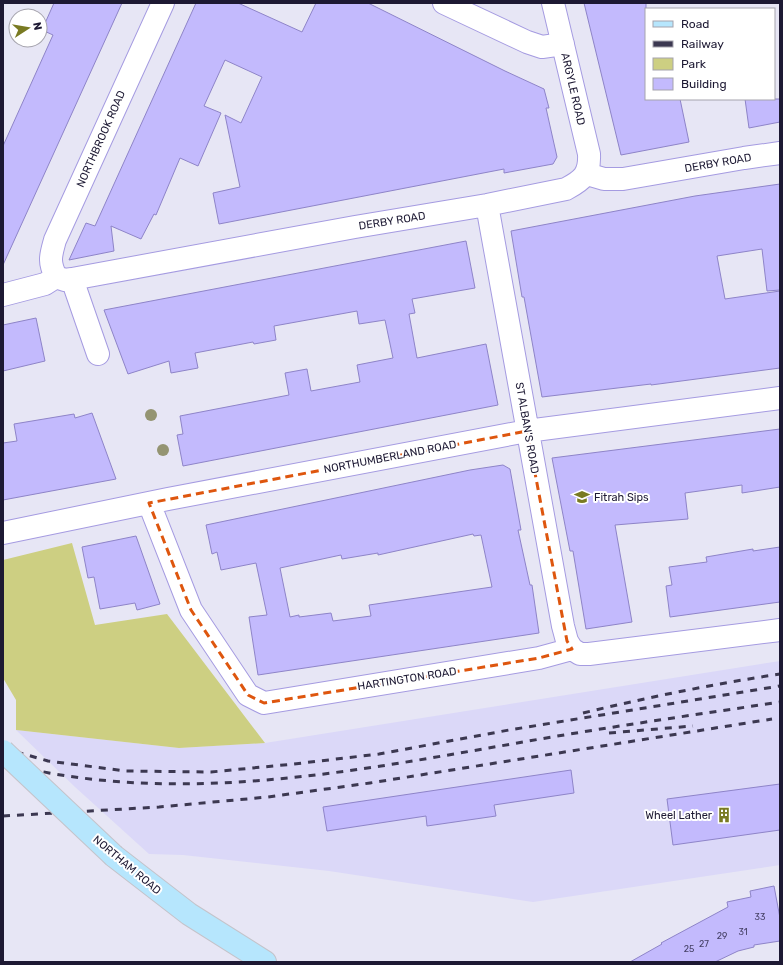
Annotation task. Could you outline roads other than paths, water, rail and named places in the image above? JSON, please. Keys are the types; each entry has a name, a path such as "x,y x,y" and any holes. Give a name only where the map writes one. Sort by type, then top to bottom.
{"main road":[{"name":"NORTHAM ROAD","path":"3,751 114,856 189,914 265,962"}],"street":[{"name":"NORTHBROOK ROAD","path":"98,354 64,278 51,267 50,257 55,240 163,3"},
{"path":"444,3 527,42 542,47 563,44"},
{"name":"ARGYLE ROAD","path":"553,3 589,154 590,164 587,174"},
{"name":"DERBY ROAD","path":"3,295 64,278 487,205 566,189 577,183 587,174 604,179 623,179 780,153"},
{"name":"ST ALBAN'S ROAD","path":"487,205 563,626 567,641 572,649"},
{"name":"NORTHUMBERLAND ROAD","path":"3,533 149,503 527,431 780,398"},
{"name":"HARTINGTON ROAD","path":"149,503 191,610 248,695 264,703 539,658 572,649"},
{"path":"572,649 580,654 604,653 780,630"}],"railway":[{"path":"583,713 682,691 780,674"},
{"path":"3,748 48,761 126,771 211,772 379,754 509,730 780,686"},
{"path":"3,761 49,773 108,781 168,784 227,783 346,771 587,731 780,702"},
{"path":"3,816 159,807 268,797 370,783 772,719"},
{"path":"609,733 693,726"}],"place":[{"name":"Fitrah Sips","path":"582,497"},
{"name":"Wheel Lather","path":"724,815"}]}
